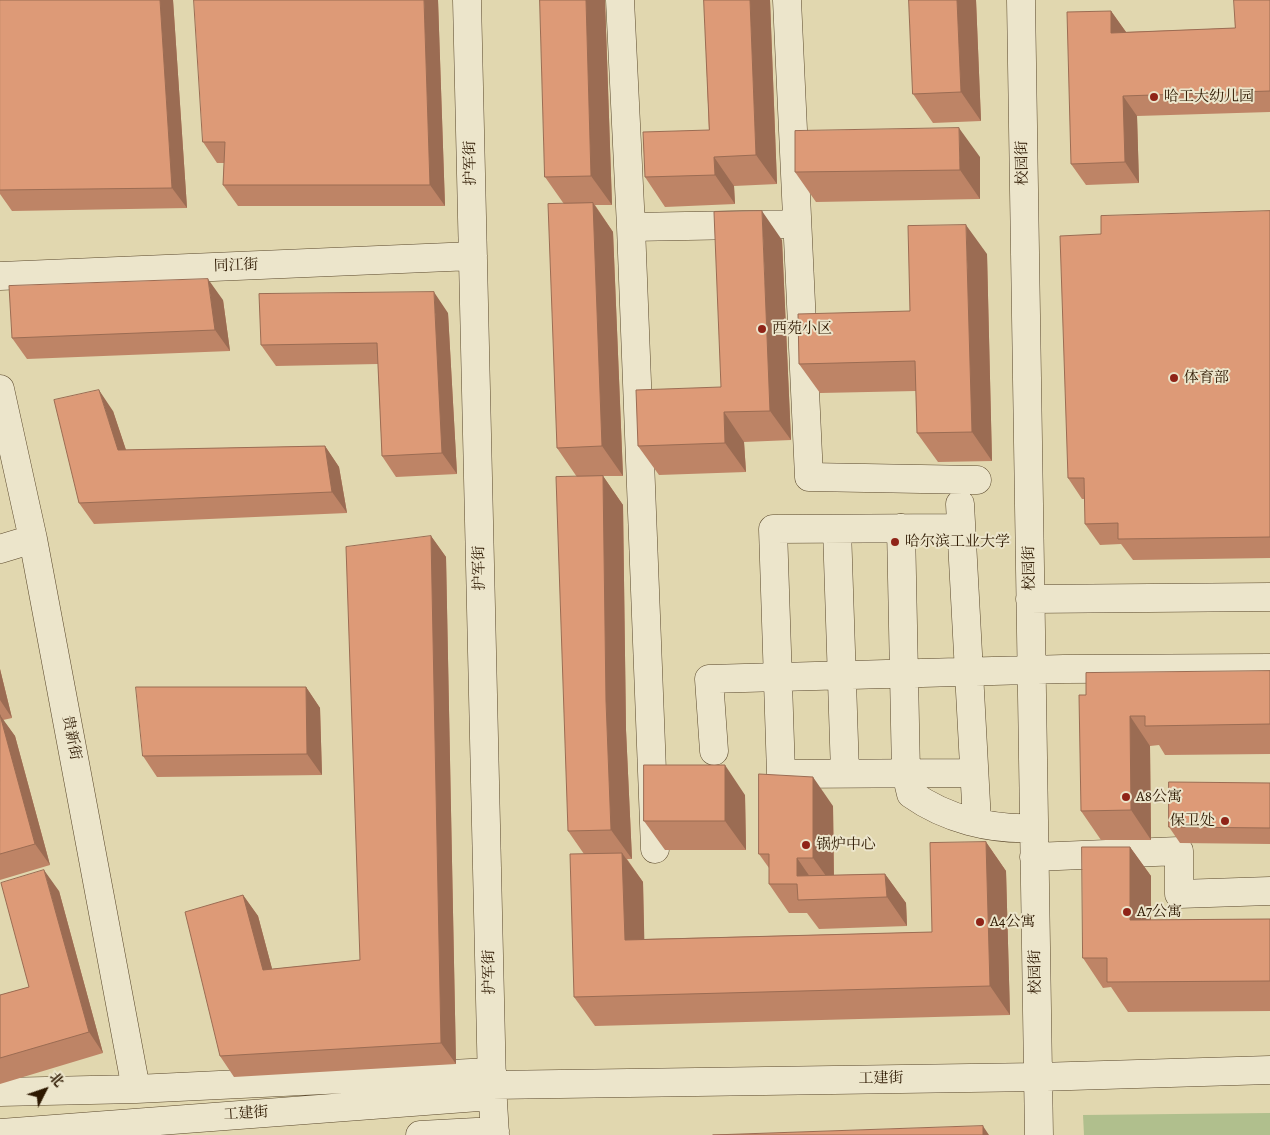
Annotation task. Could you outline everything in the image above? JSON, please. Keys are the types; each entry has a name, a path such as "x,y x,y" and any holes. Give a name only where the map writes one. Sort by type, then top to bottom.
{"street":[{"name":"护军街","path":"467,0 493,1105"},
{"path":"620,0 631,227 655,849"},
{"path":"787,0 809,477 977,480"},
{"name":"校园街","path":"1021,0 1039,1135"},
{"path":"631,227 797,224"},
{"name":"同江街","path":"0,276 473,256"},
{"name":"贵新街","path":"0,389 33,538 136,1089"},
{"path":"972,773 781,774 773,529 901,528 960,516 976,822"},
{"path":"901,528 906,773 910,794 923,803 951,816 1014,829 1034,828"},
{"path":"837,529 845,773"},
{"path":"0,549 33,538"},
{"path":"1030,599 1270,597"},
{"path":"714,751 709,679 1032,670 1270,668"},
{"path":"1034,857 1178,851 1179,894 1270,891"},
{"name":"工建街","path":"0,1133 1038,1077 1270,1070"},
{"name":"工建街","path":"0,1092 136,1089 493,1105"},
{"name":"工建街","path":"420,1135 493,1105"}],"green space":[{"path":"1270,1113 1270,1135 1084,1135 1083,1115"}],"building":[{"path":"0,0 160,0 172,188 0,190"},
{"path":"194,0 424,0 430,185 223,185 225,142 203,142"},
{"path":"540,0 586,0 591,176 545,177"},
{"path":"704,0 750,0 756,155 714,157 715,175 645,177 643,132 709,130"},
{"path":"909,0 957,0 961,92 913,94"},
{"path":"1234,0 1270,0 1270,91 1123,96 1125,162 1071,164 1067,12 1111,11 1111,33 1235,28"},
{"path":"959,128 960,170 795,172 795,131"},
{"path":"593,203 602,446 557,448 548,204"},
{"path":"762,211 770,411 724,412 725,443 638,446 636,390 721,387 714,212"},
{"name":"体育部","path":"1270,211 1270,537 1118,539 1118,523 1085,524 1084,478 1068,478 1060,236 1101,234 1101,216"},
{"path":"966,225 972,432 917,433 915,361 799,364 798,314 910,311 908,226"},
{"path":"208,279 215,330 12,338 9,286"},
{"path":"434,292 442,453 382,456 377,343 261,345 259,294"},
{"path":"99,390 118,450 325,446 332,492 79,503 54,400"},
{"path":"603,476 606,701 611,830 568,831 556,477"},
{"path":"431,536 441,1043 220,1056 185,912 243,895 263,970 360,960 346,547"},
{"path":"1270,671 1270,724 1145,726 1145,716 1130,716 1131,810 1081,811 1079,695 1086,695 1086,673"},
{"path":"136,687 306,687 307,754 143,756"},
{"path":"0,715 35,844 0,854"},
{"path":"644,765 725,765 725,821 644,821"},
{"path":"759,774 813,777 813,858 797,858 797,876 885,874 887,897 798,900 797,884 769,884 769,854 759,854"},
{"path":"1169,782 1270,783 1270,828 1169,827"},
{"path":"986,842 990,986 574,997 570,854 622,853 625,940 932,932 930,843"},
{"path":"1082,847 1130,847 1130,920 1270,919 1270,981 1107,982 1107,958 1083,958"},
{"path":"44,870 89,1032 0,1058 0,995 29,987 1,883"},
{"path":"983,1126 983,1135 713,1135"}],"place":[{"name":"哈工大幼儿园","path":"1154,97"},
{"name":"西苑小区","path":"762,329"},
{"name":"体育部","path":"1174,378"},
{"name":"哈尔滨工业大学","path":"895,542"},
{"name":"A8公寓","path":"1126,797"},
{"name":"保卫处","path":"1225,821"},
{"name":"锅炉中心","path":"806,845"},
{"name":"A7公寓","path":"1127,912"},
{"name":"A4公寓","path":"980,922"}]}
